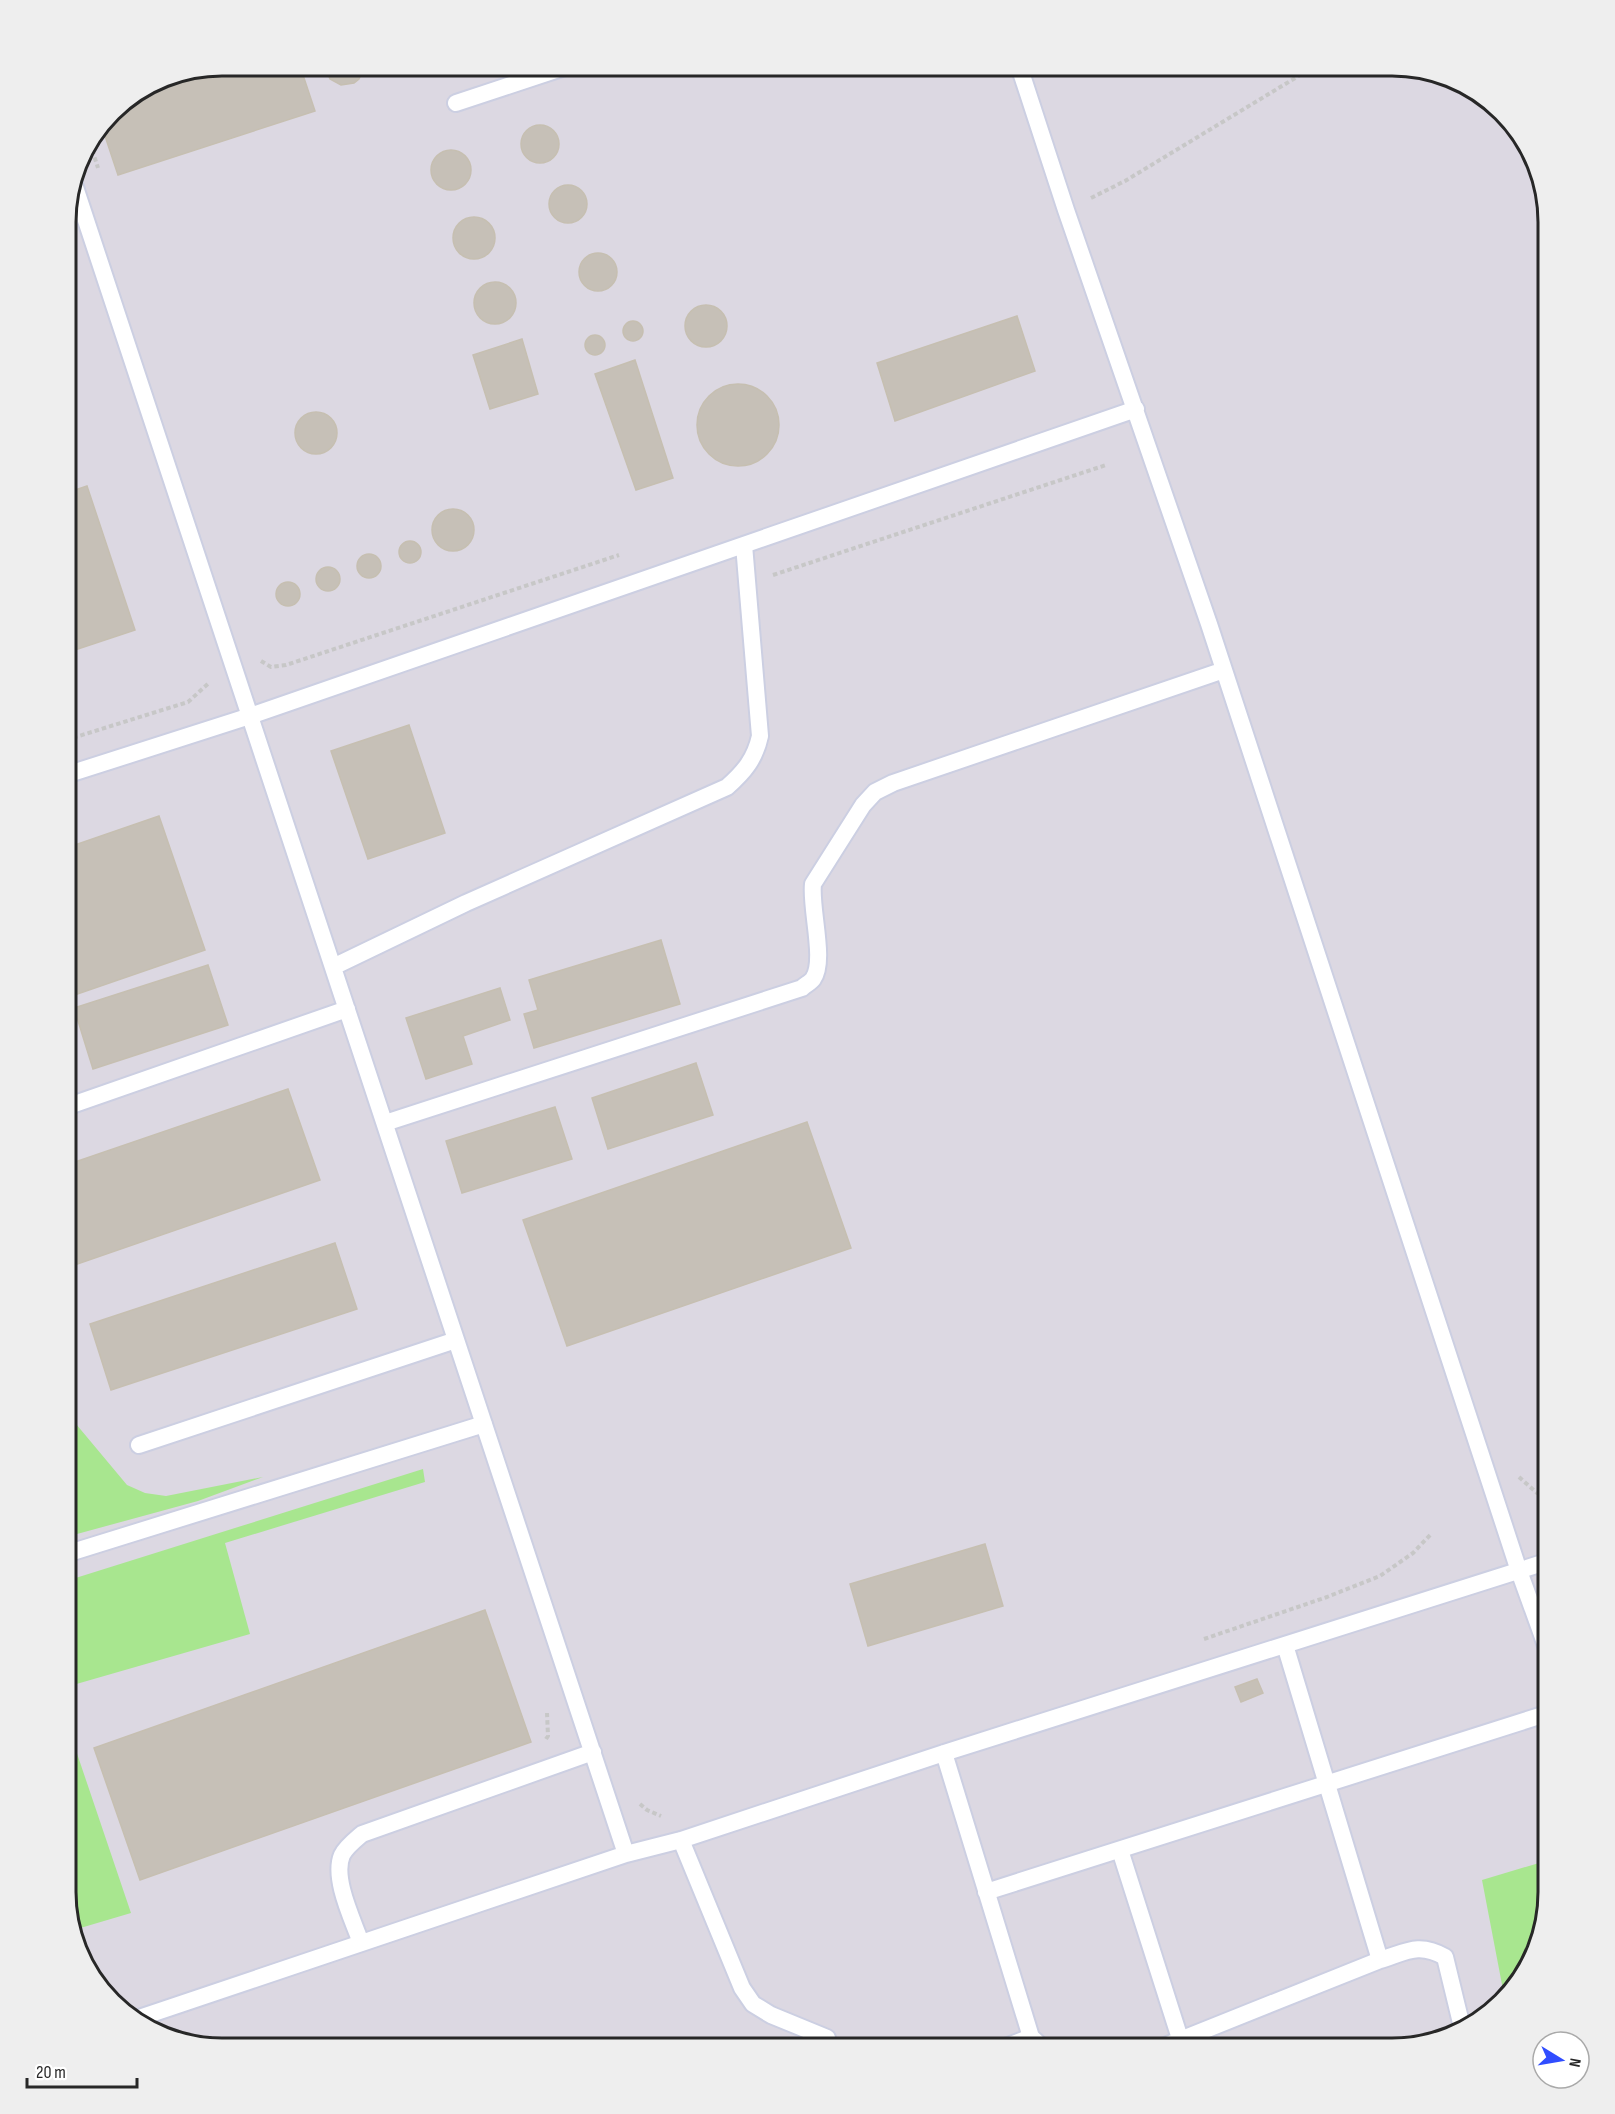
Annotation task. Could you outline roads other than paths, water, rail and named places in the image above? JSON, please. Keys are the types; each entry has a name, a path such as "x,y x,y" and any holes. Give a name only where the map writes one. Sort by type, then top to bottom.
{"lane":[{"path":"456,103 535,77"},
{"path":"1023,77 1224,670 1538,1624"},
{"path":"79,199 626,1854"},
{"path":"77,771 250,716 1136,409"},
{"path":"333,967 466,903 727,788 746,770 757,750 760,736 744,546"},
{"path":"385,1123 802,988 813,979 819,964 811,897 813,884 863,805 875,792 893,783 1224,670"},
{"path":"77,1103 347,1009"},
{"path":"139,1445 456,1340"},
{"path":"77,1551 484,1424"},
{"path":"146,2015 626,1854 681,1840 944,1753 1538,1565"},
{"path":"1285,1645 1380,1960"},
{"path":"986,1892 1538,1717"},
{"path":"361,1943 341,1884 339,1869 342,1854 362,1834 593,1752"},
{"path":"944,1753 986,1892 1035,2038"},
{"path":"681,1840 742,1988 753,2004 771,2015 826,2038"},
{"path":"1120,1850 1179,2038"},
{"path":"1195,2038 1380,1960 1417,1949 1432,1950 1445,1957 1460,2020"}]}
